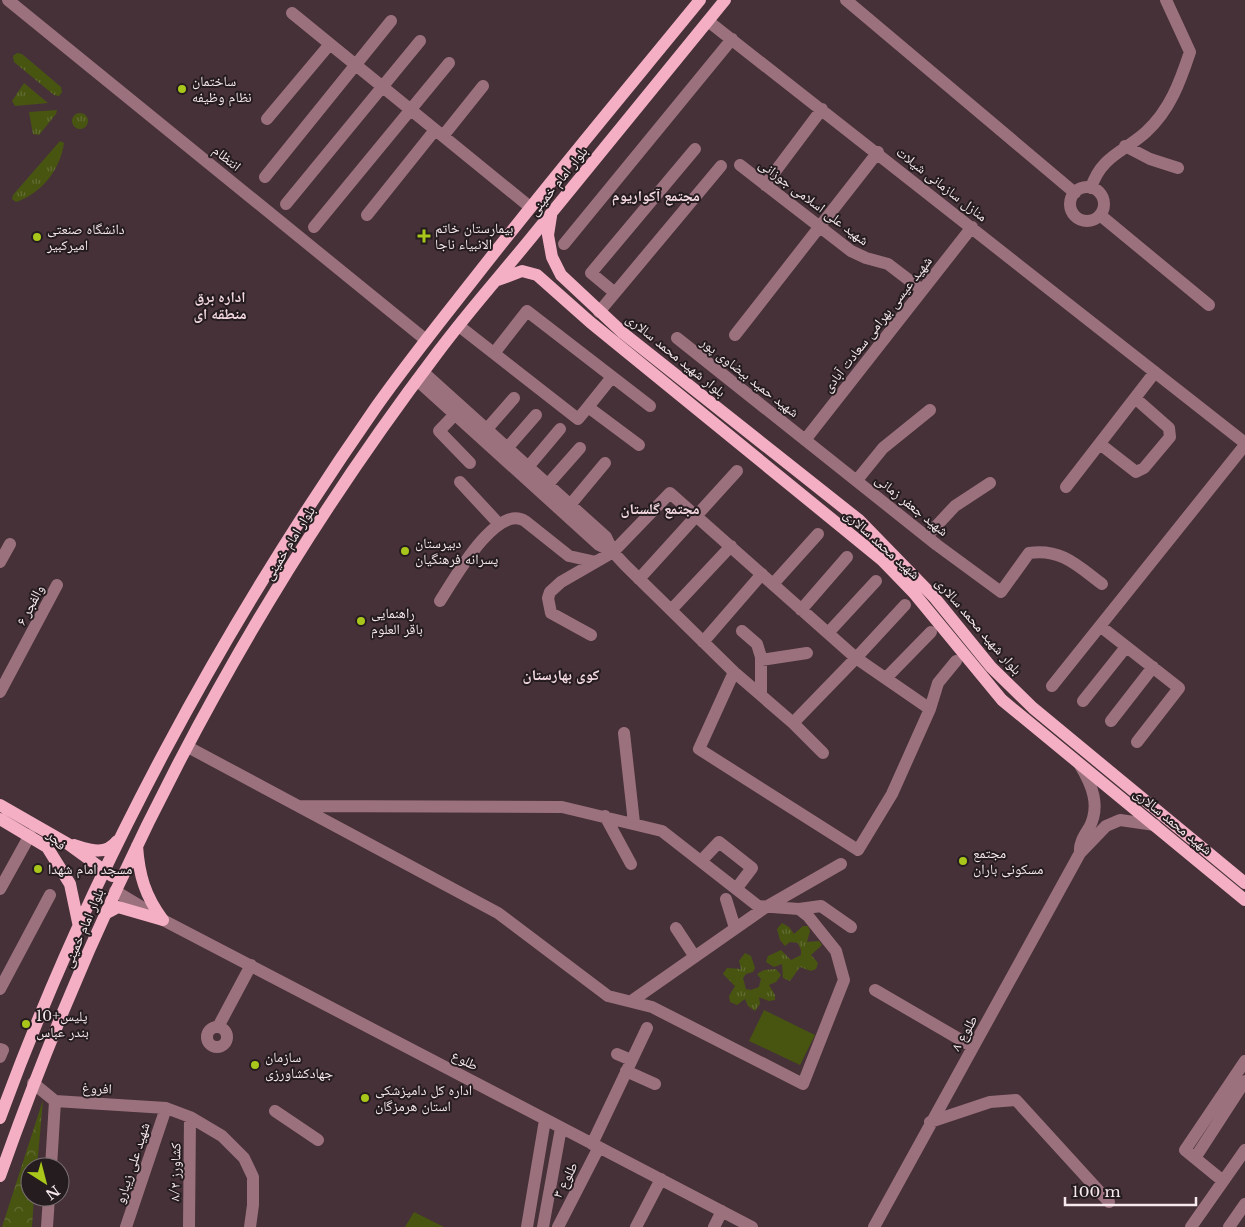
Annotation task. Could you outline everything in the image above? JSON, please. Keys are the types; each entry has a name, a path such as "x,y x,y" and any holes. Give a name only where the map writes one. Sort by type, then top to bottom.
{"main road":[{"name":"بلوار امام خمینی","path":"0,1118 18,1068 102,876 196,694 291,532 376,408 426,340 530,207 700,0"},
{"name":"بلوار امام خمینی","path":"0,1176 33,1083 137,844 211,702 305,543 420,376 725,0"},
{"name":"بلوار شهید محمد سالاری","path":"553,211 548,235 552,257 561,275 599,312 859,520 934,597 991,667 1033,708 1245,883"},
{"name":"شهید محمد سالاری","path":"496,281 522,271 537,275 590,322 882,560 913,592 1002,700 1245,900"},
{"path":"590,322 599,312"},
{"name":"فجر","path":"0,805 68,844 102,876 118,886"},
{"name":"فجر","path":"0,818 30,835 47,848 70,884 79,927"},
{"path":"68,844 104,851 113,846 126,829"},
{"path":"47,848 55,842 54,835"},
{"path":"137,844 139,871 144,888 152,906 163,920"},
{"path":"105,914 118,907 163,920"}],"street":[{"name":"انتظام","path":"8,0 426,340"},
{"path":"846,0 1074,193"},
{"path":"1091,188 1095,175 1107,159 1146,132 1168,107 1177,90 1190,52 1166,0"},
{"path":"292,12 530,207"},
{"path":"265,177 391,21"},
{"name":"منازل سازمانی شیلات","path":"708,21 878,152 1245,444"},
{"path":"564,244 732,39"},
{"path":"286,204 420,41"},
{"path":"266,120 330,44"},
{"path":"314,227 449,63"},
{"path":"367,215 483,86"},
{"path":"765,185 822,109"},
{"path":"1125,146 1150,159 1178,168"},
{"path":"615,293 591,273 695,150"},
{"path":"735,335 878,152"},
{"name":"شهید علی اسلامی جوزانی","path":"740,165 858,255 892,266 922,290"},
{"path":"599,312 721,166"},
{"path":"1085,187 1091,188 1100,194 1103,199 1103,210 1096,219 1086,221 1072,213 1070,202 1074,193 1085,187"},
{"path":"1100,215 1209,305"},
{"name":"شهید عیسی بهرامی سعادت آبادی","path":"805,440 972,227"},
{"path":"495,352 527,311 650,406"},
{"path":"459,326 495,352 578,419 612,377"},
{"name":"شهید حمید بیضاوی پور","path":"677,338 805,440"},
{"path":"1066,488 1155,372"},
{"path":"420,376 566,509 599,545 613,552 734,672 793,723 823,753"},
{"path":"486,430 514,398"},
{"path":"1100,444 1136,472 1144,468 1170,436 1169,428 1135,398"},
{"path":"588,407 639,445"},
{"path":"857,480 883,448 930,410"},
{"path":"457,411 486,430 503,452"},
{"path":"457,411 439,431 470,463"},
{"path":"503,452 536,415"},
{"path":"525,471 560,430"},
{"name":"شهید جعفر زمانی","path":"805,440 1001,592 1029,553 1044,551 1062,556 1102,584"},
{"path":"1052,686 1175,536 1245,444"},
{"path":"544,489 580,448"},
{"path":"566,509 605,463"},
{"path":"639,579 737,471"},
{"path":"460,482 499,524"},
{"path":"927,536 955,506 990,483"},
{"path":"592,635 551,613 548,598 550,592 561,582 613,552 670,493 856,658 930,709"},
{"path":"440,601 468,558 499,524 509,518 520,518 569,556 596,562"},
{"path":"773,584 818,534"},
{"path":"0,562 10,544"},
{"path":"671,610 731,546"},
{"path":"801,610 847,557"},
{"path":"703,642 762,574"},
{"path":"828,633 876,581"},
{"name":"والفجر ۶","path":"0,692 57,585"},
{"path":"793,723 905,605"},
{"path":"1100,626 1180,688 1137,742"},
{"path":"742,631 757,644 761,660 761,694"},
{"path":"886,678 931,632"},
{"path":"1083,700 1126,647"},
{"path":"761,660 807,653"},
{"path":"734,672 699,749 858,850 892,794 930,709 938,683 956,661"},
{"path":"1111,721 1153,667"},
{"path":"624,733 634,824"},
{"path":"188,746 498,912 608,996 633,1000 652,1006 803,1084 844,980 836,951 808,916 799,909"},
{"name":"طلوع ۸","path":"1080,765 1088,778 1096,808 1095,815 1080,845 1080,853"},
{"path":"299,806 562,807 604,816 662,831 758,906 799,909 821,906 851,927"},
{"path":"604,816 631,864"},
{"name":"طلوع ۸","path":"874,1227 930,1122 1080,853 1106,826 1120,820 1155,825"},
{"path":"0,890 30,835"},
{"path":"701,861 719,842 752,868 736,889"},
{"path":"633,1000 766,907 841,864"},
{"name":"طلوع","path":"118,886 163,920 752,1227"},
{"path":"0,989 50,895"},
{"path":"726,899 735,928"},
{"path":"676,928 695,957"},
{"path":"218,1027 250,965"},
{"path":"875,990 973,1047"},
{"name":"طلوع ۳","path":"558,1227 647,1028"},
{"path":"0,1049 3,1050 0,1057"},
{"path":"617,1054 629,1066 655,1084"},
{"path":"1223,1182 1190,1154 1240,1080 1245,1061"},
{"path":"33,1083 55,1101 52,1157"},
{"path":"930,1122 990,1102 1016,1100 1109,1202"},
{"name":"افروغ","path":"55,1101 166,1108 190,1117 222,1136 244,1158 253,1177 253,1204 250,1227"},
{"name":"شهید علی زیبارو","path":"126,1227 166,1108"},
{"path":"275,1111 318,1140"},
{"name":"کشاورز ۸/۲","path":"189,1227 190,1117"},
{"path":"527,1227 545,1120"},
{"path":"542,1227 561,1128"},
{"path":"1191,1227 1245,1150"},
{"path":"636,1227 660,1179"},
{"path":"1230,1227 1245,1204"},
{"path":"47,1227 48,1207"},
{"path":"530,1209 545,1212"},
{"path":"714,1227 722,1211"}],"green space":[{"path":"17,53 22,54 61,87 62,92 59,96 54,95 14,62 13,56"},
{"path":"24,83 48,103 15,106 12,101"},
{"path":"57,110 56,114 39,135 33,134 29,112"},
{"path":"80,113 86,115 88,121 86,127 80,129 74,127 72,121 74,115"},
{"path":"60,141 64,143 62,153 48,179 34,193 25,198 16,202 12,199 13,195"},
{"path":"782,923 789,927 794,934 803,926 808,926 810,931 807,942 819,941 822,945 811,955 818,963 816,969 811,971 800,967 790,981 783,978 782,964 774,967 766,962 768,956 781,950 791,960 801,955 798,943 790,942 785,946 780,940 777,929"},
{"path":"745,953 751,956 755,968 753,972 746,974 743,978 746,989 751,990 759,987 761,979 757,974 764,970 776,969 781,975 776,982 769,985 775,995 775,1000 769,1001 759,997 760,1004 755,1011 748,1006 745,999 737,1005 730,1002 729,996 735,986 723,974 727,968 741,969 739,961"},
{"path":"764,1010 815,1035 800,1065 749,1041"},
{"path":"43,1100 38,1157 25,1157"},
{"path":"20,1171 20,1207 33,1207 32,1227 2,1227"},
{"path":"414,1212 444,1227 405,1227"}],"place":[{"name":"ساختمان نظام وظیفه","path":"182,89"},
{"name":"بیمارستان خاتم الانبیاء ناجا","path":"424,236"},
{"name":"دانشگاه صنعتی امیرکبیر","path":"37,237"},
{"name":"دبیرستان پسرانه فرهنگیان","path":"405,551"},
{"name":"راهنمایی باقر العلوم","path":"361,621"},
{"name":"مجتمع مسکونی باران","path":"963,861"},
{"name":"مسجد امام شهدا","path":"38,869"},
{"name":"پليس+10 بندر عباس","path":"26,1024"},
{"name":"سازمان جهادکشاورزی","path":"255,1065"},
{"name":"اداره کل دامپزشکی استان هرمزگان","path":"365,1098"}],"district":[{"name":"مجتمع آکواریوم","path":"656,196"},
{"name":"اداره برق منطقه ای","path":"220,306"},
{"name":"مجتمع گلستان","path":"660,509"},
{"name":"کوی بهارستان","path":"561,675"}]}
